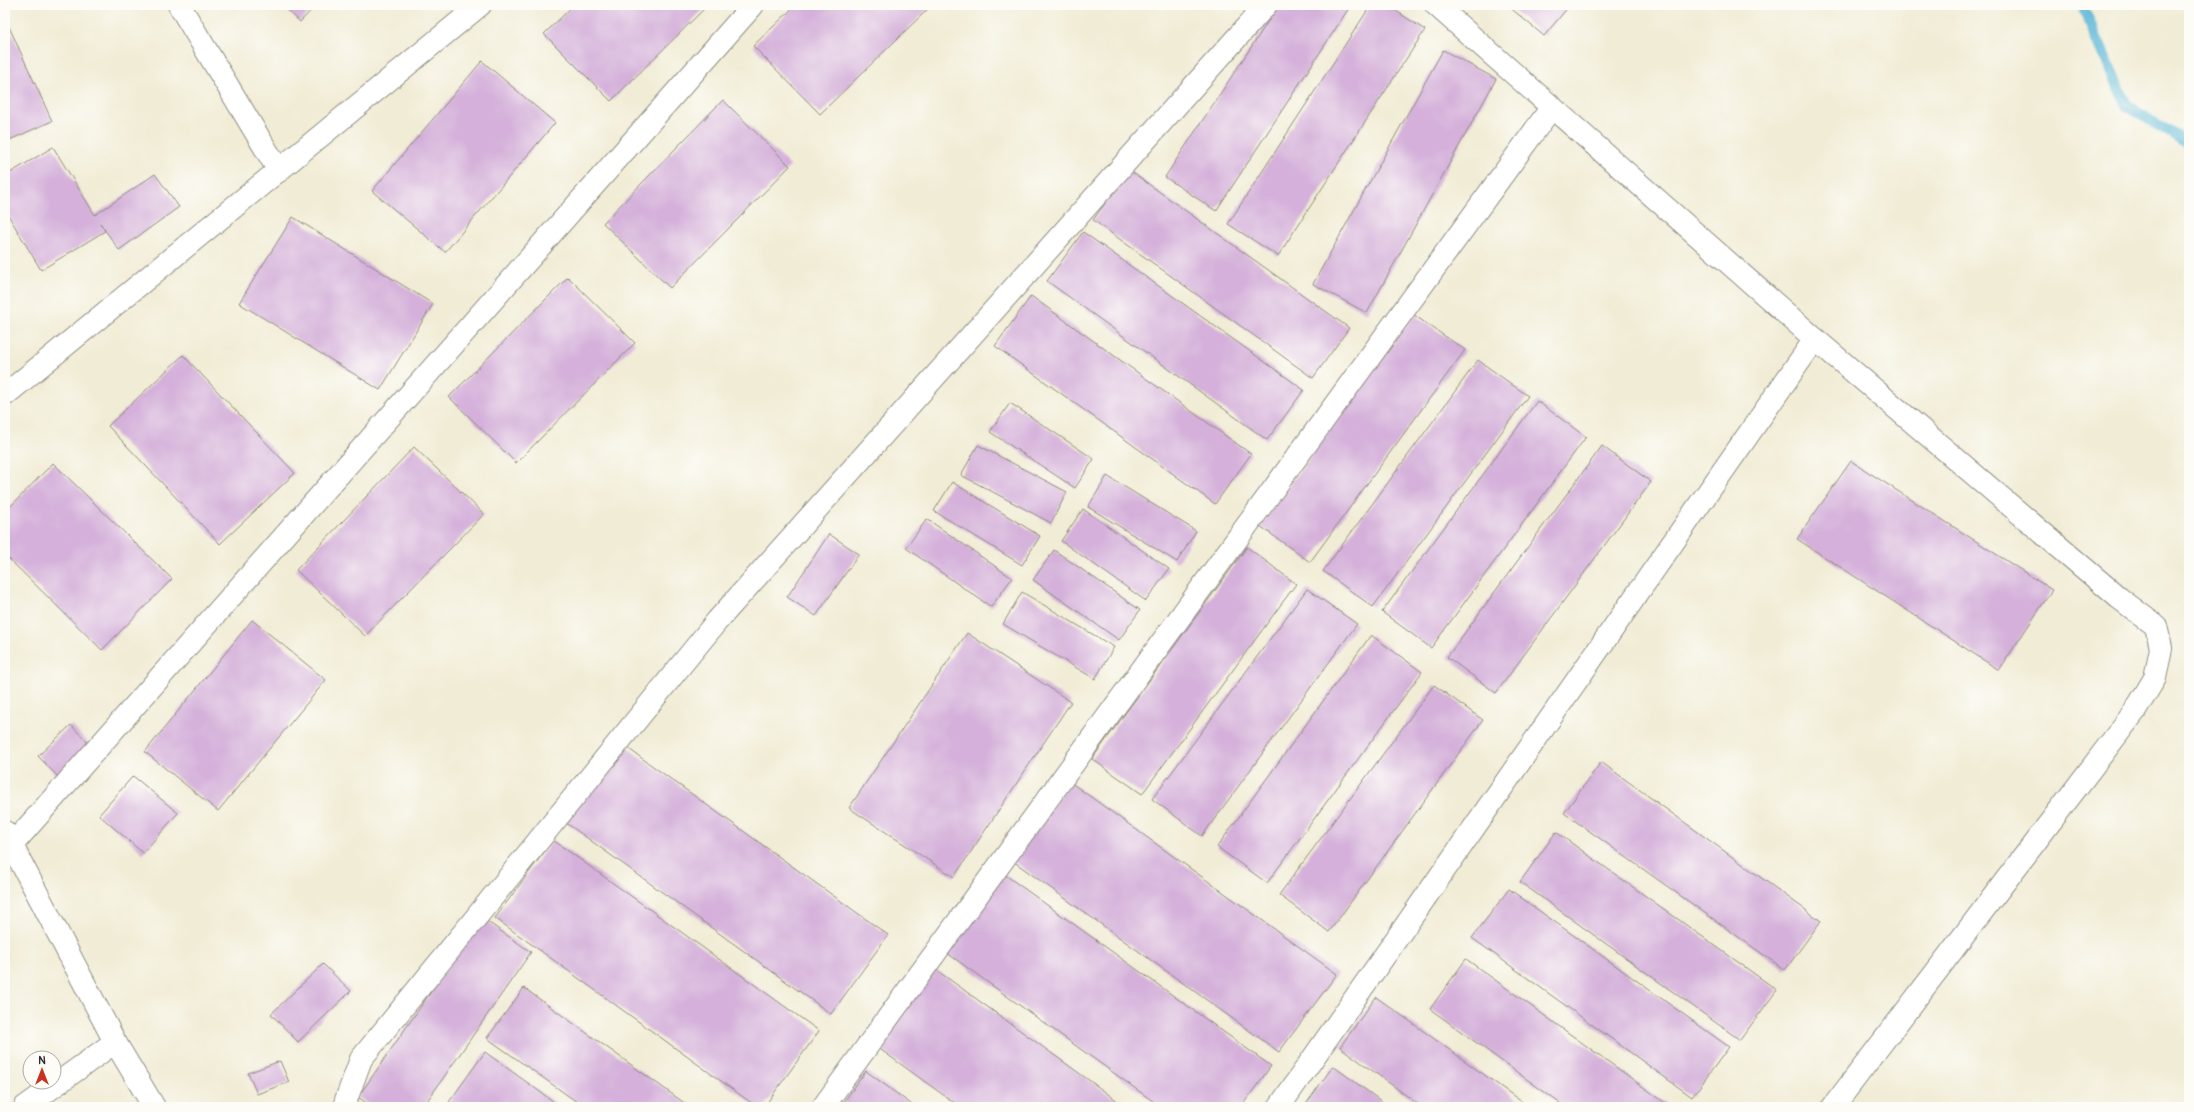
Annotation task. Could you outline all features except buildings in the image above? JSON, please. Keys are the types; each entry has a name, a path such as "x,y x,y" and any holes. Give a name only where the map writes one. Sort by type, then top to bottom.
{"street":[{"path":"179,5 279,170"},
{"path":"5,395 480,5"},
{"path":"154,1107 115,1042 8,838 753,5"},
{"path":"347,1107 346,1100 361,1059 717,621 1266,5"},
{"path":"1436,5 1815,339 2119,598 2156,626 2162,648 2155,678 2135,711 1833,1107"},
{"path":"823,1107 1552,107"},
{"path":"1279,1107 1815,339"},
{"path":"25,1107 115,1042"}],"waterway":[{"path":"2082,5 2127,106 2189,144"}]}
